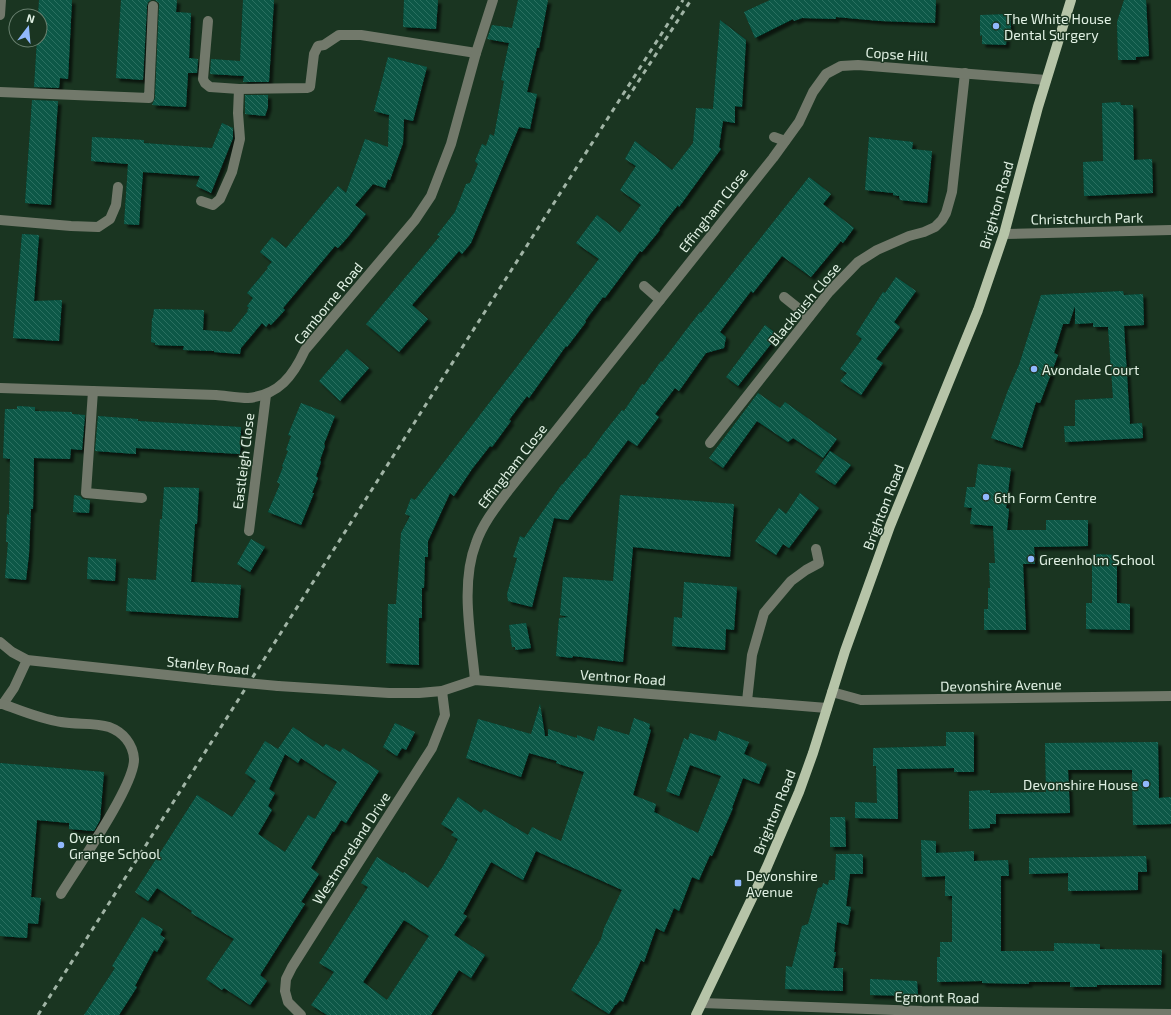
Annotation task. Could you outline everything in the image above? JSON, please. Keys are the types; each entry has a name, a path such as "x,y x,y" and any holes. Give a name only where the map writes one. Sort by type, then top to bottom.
{"main road":[{"name":"Brighton Road","path":"696,1015 780,837 799,792 845,651 890,526 978,310 1004,234 1046,80 1071,0"}],"street":[{"path":"0,15 1,0"},
{"name":"Camborne Road","path":"0,388 247,398 266,395 283,384 298,366 305,350 415,220 431,196 451,144 476,53 493,0"},
{"path":"0,92 149,98 153,6"},
{"path":"208,21 203,79 204,83 210,87 239,89 310,87 314,54 318,46 324,45 339,35 361,36 476,53"},
{"name":"Copse Hill","path":"773,158 799,122 813,92 826,74 841,66 858,65 1046,80"},
{"name":"Blackbush Close","path":"710,443 829,292 858,262 877,250 909,236 935,227 942,220 946,213 952,192 965,74"},
{"path":"201,201 213,205 220,199 232,172 240,139 238,113 239,89"},
{"path":"774,137 786,140"},
{"name":"Effingham Close","path":"475,680 467,592 469,568 475,543 483,527 508,491 773,158"},
{"path":"0,220 98,227 110,219 116,205 118,187"},
{"name":"Christchurch Park","path":"1004,234 1171,230"},
{"path":"644,286 660,300"},
{"path":"784,297 809,317"},
{"path":"93,391 86,493 142,498"},
{"name":"Eastleigh Close","path":"249,531 266,395"},
{"path":"747,701 752,655 764,613 791,581 819,562 816,549"},
{"name":"Stanley Road","path":"0,642 12,652 27,660 278,686 389,693 419,693"},
{"path":"27,660 14,688 1,704 36,717 61,722 109,727 118,731 126,738 131,746 134,759 132,772 126,785 97,837 61,894"},
{"name":"Ventnor Road","path":"419,693 442,691 475,680 827,708"},
{"name":"Westmoreland Drive","path":"300,1015 288,1002 285,991 286,979 292,966 432,748 445,715 442,691"},
{"name":"Devonshire Avenue","path":"832,692 861,700 1171,696"},
{"name":"Egmont Road","path":"702,1003 922,1011 1171,1014"}],"building":[{"path":"39,0 72,0 68,79 60,78 59,88 34,87 36,48 48,48 48,8 38,8"},
{"path":"121,0 151,0 148,2 147,6 143,80 116,78"},
{"path":"155,0 177,0 176,12 191,13 189,58 198,59 197,73 188,73 186,107 152,105 155,98 159,6 159,3"},
{"path":"243,0 274,0 269,82 243,82 244,76 210,74 211,59 240,61"},
{"path":"404,0 438,0 436,29 403,27"},
{"path":"518,0 548,0 539,48 537,48 527,92 537,94 530,129 519,127 471,243 462,254 459,251 412,305 428,319 399,352 366,324 440,236 437,235 455,212 466,184 470,183 478,164 475,161 482,144 486,146 490,134 494,136 504,81 501,80 509,43 487,39 492,25 512,28"},
{"path":"770,0 936,0 935,23 880,21 836,17 836,19 802,18 794,21 793,19 755,38 744,12"},
{"path":"1124,0 1146,0 1149,56 1136,57 1136,60 1118,60 1117,22"},
{"name":"The White House Dental Surgery","path":"1010,14 1011,31 1007,32 1006,45 982,44 982,35 980,36 980,15"},
{"path":"720,20 746,40 742,107 735,106 735,123 723,121 719,147 721,149 679,207 678,205 642,252 640,251 605,298 603,297 529,398 527,396 509,420 511,421 492,447 490,446 472,469 454,496 450,493 428,541 428,557 425,557 424,588 422,588 422,618 419,618 419,665 386,663 388,604 396,604 401,533 410,516 405,514 411,498 415,500 599,259 576,243 597,215 620,233 641,205 620,190 636,166 625,159 635,141 672,170 693,143 696,108 713,109"},
{"path":"388,57 427,67 413,121 404,119 403,143 390,180 388,179 385,188 373,184 355,205 366,214 348,237 338,248 335,246 283,308 285,310 271,325 269,323 266,327 262,323 241,348 240,354 183,350 184,346 155,345 155,343 151,342 154,309 204,310 203,330 231,332 248,311 247,310 249,308 247,306 253,298 247,293 272,262 260,252 272,237 286,248 338,186 346,193 365,139 388,147 389,115 374,111"},
{"path":"245,95 268,95 268,107 265,116 245,114"},
{"path":"32,100 58,101 51,205 25,203"},
{"path":"1120,102 1121,105 1133,105 1134,160 1152,159 1153,193 1084,196 1083,162 1103,161 1102,103"},
{"path":"222,123 233,128 233,138 211,193 196,186 200,176 143,172 139,225 124,224 128,164 91,161 92,137 144,140 144,143 212,148"},
{"path":"869,137 913,142 912,149 932,151 927,203 900,200 899,196 893,195 893,193 865,190"},
{"path":"809,177 831,194 823,204 854,228 843,243 841,241 811,277 782,256 753,293 751,291 720,332 726,337 724,348 706,353 679,391 675,388 655,414 659,417 637,446 628,440 568,520 554,518 532,607 508,601 507,594 517,558 513,557 520,536 524,538 562,484 584,458 585,459 622,410 624,411 642,384 644,385 661,361 662,362 700,312 701,313"},
{"path":"22,234 39,235 34,301 62,300 59,341 13,338"},
{"path":"896,277 916,291 894,322 900,327 876,359 883,363 861,395 840,381 847,373 840,369 862,339 856,334 883,292 885,293"},
{"name":"Avondale Court","path":"1123,291 1124,295 1143,294 1144,325 1124,326 1130,424 1142,423 1143,438 1065,442 1064,426 1075,426 1075,400 1113,398 1108,327 1093,327 1093,323 1075,324 1075,306 1069,324 1063,324 1054,353 1058,355 1040,403 1036,402 1022,448 991,438 1008,390 1019,365 1041,295"},
{"path":"765,325 778,335 738,386 726,377"},
{"path":"347,349 369,368 340,401 319,381"},
{"path":"758,393 780,408 785,402 837,439 823,458 793,438 788,442 757,421 723,468 709,458"},
{"path":"301,403 335,416 324,444 325,446 320,460 321,462 316,476 318,478 312,493 314,493 301,525 268,512 280,484 277,482 288,451 286,450 291,436 288,435"},
{"path":"17,406 35,407 35,411 72,412 72,414 85,415 82,450 71,449 70,459 34,458 33,509 31,509 26,580 5,578 8,542 6,542 7,514 9,515 10,459 3,458 5,409 17,409"},
{"path":"98,416 138,419 138,421 241,427 240,454 136,448 136,454 95,451"},
{"path":"830,451 851,465 835,485 815,472"},
{"name":"Greenholm School","path":"978,464 1011,468 1006,508 1009,509 1007,530 1046,530 1046,520 1088,520 1088,546 1034,547 1035,564 1023,564 1026,630 984,630 984,609 988,609 988,588 990,588 989,563 995,563 993,526 970,524 972,508 964,507 967,487 975,487"},
{"path":"164,487 199,488 191,582 241,585 238,618 126,611 128,578 156,580 160,519 162,519"},
{"path":"800,493 819,508 789,548 783,544 776,555 755,541 779,508 786,514"},
{"path":"74,495 90,500 89,513 73,512"},
{"path":"620,495 734,504 730,557 633,547 623,662 573,656 572,658 556,656 559,618 569,617 560,615 563,577 613,581"},
{"path":"251,539 265,547 250,572 237,564"},
{"path":"1092,554 1117,555 1117,603 1130,604 1130,630 1086,629 1086,603 1092,603"},
{"path":"88,557 116,559 115,581 87,579"},
{"path":"684,582 737,587 734,630 726,629 725,650 672,646 674,617 682,618"},
{"path":"526,623 531,648 515,650 515,647 512,647 509,625"},
{"path":"540,704 545,736 548,736 548,729 577,738 577,735 594,741 598,726 629,735 634,718 650,724 649,729 651,730 633,795 656,804 654,812 698,833 721,776 690,765 679,796 666,791 684,738 688,740 690,733 716,741 719,731 749,742 744,754 767,764 759,784 743,778 733,808 712,856 710,855 699,880 692,877 679,911 674,908 664,932 656,928 644,962 641,960 623,1002 620,1000 609,1014 571,990 601,939 604,928 622,890 536,851 523,880 491,862 463,914 467,916 454,935 485,955 471,978 459,970 431,1015 327,1015 311,1005 334,972 319,963 368,887 361,883 377,857 403,873 404,872 428,888 443,866 458,839 451,835 454,832 441,824 458,797 481,813 484,809 528,835 532,827 561,841 584,772 556,763 557,761 529,753 521,777 466,758 478,719 531,734","holes":["404,920 429,936 387,1000 363,982"]},
{"path":"395,723 415,732 406,750 402,748 397,756 383,747"},
{"path":"293,727 323,747 326,744 340,752 343,748 379,771 346,823 341,820 334,832 333,831 311,868 319,874 301,902 305,904 260,975 267,981 250,1005 224,988 222,990 206,979 234,939 191,913 192,911 157,888 148,901 135,892 197,795 232,817 256,781 245,773 265,741 278,749","holes":["285,754 298,763 301,758 337,782 315,819 308,815 285,852 258,834 272,810 268,806 275,793 269,789"]},
{"path":"946,732 974,732 974,772 954,772 954,768 897,769 898,819 855,818 855,802 877,803 876,766 873,766 873,748 946,746"},
{"path":"1158,742 1159,798 1171,797 1171,824 1133,825 1132,770 1068,770 1070,813 996,814 996,824 990,824 990,828 969,829 969,791 990,790 990,793 1046,792 1045,743"},
{"path":"0,763 104,772 100,820 94,831 69,829 69,823 37,820 31,897 41,898 38,924 28,923 27,938 0,936"},
{"path":"830,817 845,817 846,847 830,847"},
{"path":"921,840 936,841 936,853 974,851 974,861 1008,860 1009,876 1001,876 1001,951 1054,951 1054,943 1100,944 1100,949 1162,950 1161,985 1097,985 1097,987 1070,987 1070,982 1029,982 1029,984 982,983 982,981 937,982 937,957 940,957 940,942 952,942 952,896 945,896 945,876 922,877"},
{"path":"836,854 862,854 863,856 863,874 850,874 846,906 851,907 848,925 837,922 834,952 836,952 833,968 843,968 843,991 785,989 786,966 792,967 802,926 808,924 818,888 822,887 823,883 828,885 829,880 835,880"},
{"path":"1146,856 1147,872 1138,872 1138,890 1068,891 1068,873 1029,874 1029,858"},
{"path":"142,917 163,929 160,935 165,938 157,952 154,950 135,986 137,987 119,1015 84,1015 115,968 112,966"},
{"path":"870,979 917,981 918,996 870,995"}],"railway":[{"path":"38,1015 683,0"},
{"path":"627,99 691,0"}],"place":[{"name":"The White House Dental Surgery","path":"996,26"},
{"name":"Avondale Court","path":"1034,369"},
{"name":"6th Form Centre","path":"986,497"},
{"name":"Greenholm School","path":"1031,559"},
{"name":"Devonshire House","path":"1146,784"},
{"name":"Overton Grange School","path":"61,845"},
{"name":"Devonshire Avenue","path":"738,883"}]}
